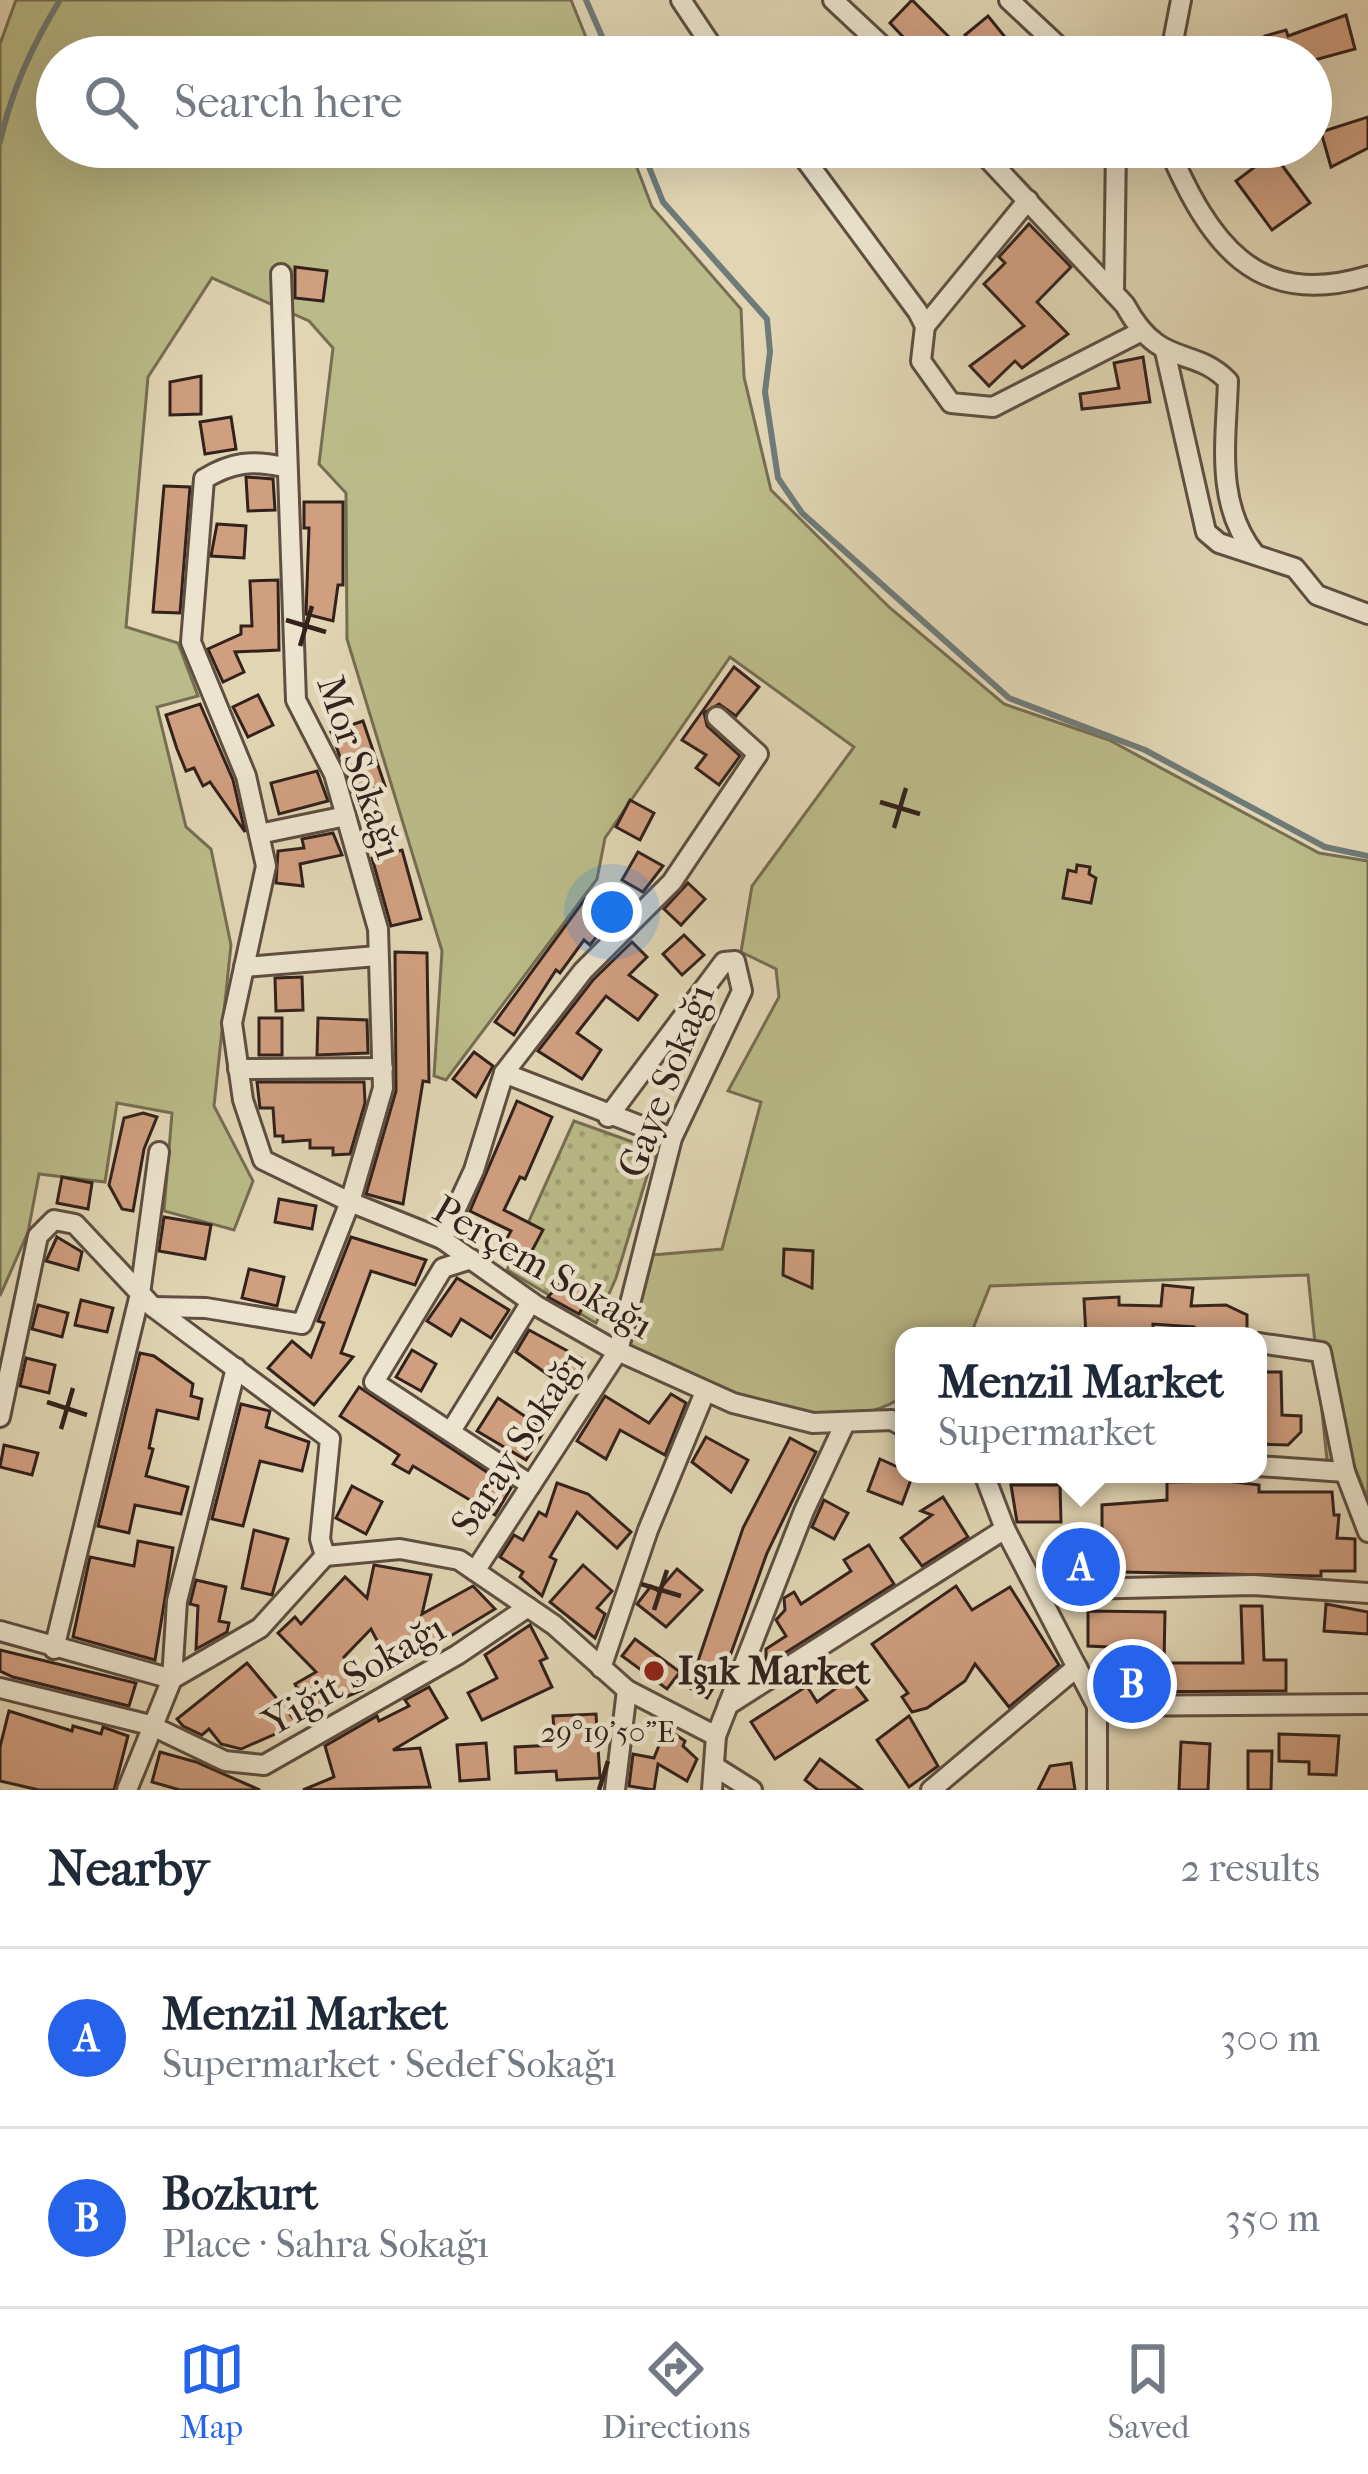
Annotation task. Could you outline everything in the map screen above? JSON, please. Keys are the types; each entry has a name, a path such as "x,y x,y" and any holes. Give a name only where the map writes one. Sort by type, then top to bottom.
{"street":[{"path":"681,0 705,36"},
{"path":"832,0 871,36"},
{"path":"1009,0 1048,36"},
{"path":"1174,36 1180,0"},
{"path":"811,168 925,326"},
{"path":"997,168 1114,293 1140,332 1165,351 1220,372 1228,381 1225,480 1232,526 1254,553"},
{"path":"1114,293 1116,168"},
{"path":"1179,168 1221,245 1251,270 1288,285 1329,288 1368,276"},
{"path":"1028,200 925,326 921,361 951,403 993,407 1140,332"},
{"name":"Mor Sokağı","path":"281,274 284,467 296,700 334,774 378,929 383,1088 350,1202"},
{"path":"1165,351 1206,532 1219,543 1295,568 1317,595 1368,614"},
{"name":"Perçem Sokağı","path":"284,467 254,461 226,466 204,479 191,642 246,776 266,866 232,1023 238,1069 263,1160 442,1239 531,1302 618,1351 706,1392 813,1423 895,1420"},
{"path":"442,1239 474,1169 504,1073 583,970 672,882 758,754 717,717"},
{"path":"259,834 346,816"},
{"path":"244,967 377,956"},
{"name":"Gaye Sokağı","path":"608,1117 724,962 735,962 742,991 672,1138 618,1351"},
{"path":"238,1069 382,1068"},
{"path":"504,1073 672,1138"},
{"path":"54,1649 147,1300 159,1152"},
{"path":"147,1300 302,1324 350,1202"},
{"path":"0,1417 38,1236 54,1220 75,1224 147,1300 330,1438 320,1539 325,1556"},
{"path":"472,1259 443,1268 374,1382 531,1485"},
{"path":"451,1431 531,1302"},
{"path":"1267,1344 1321,1352 1345,1472 1368,1532"},
{"name":"Saray Sokağı","path":"475,1571 618,1351"},
{"path":"127,1790 172,1679 177,1600 236,1368"},
{"path":"602,1668 648,1531 706,1392"},
{"path":"712,1790 716,1736 845,1424"},
{"path":"1267,1467 1345,1472"},
{"path":"987,1483 1005,1529 1097,1706 1097,1790"},
{"path":"728,1706 1005,1529"},
{"path":"0,1631 172,1679 260,1628 325,1556 400,1549 459,1560 528,1607 627,1690 716,1736"},
{"path":"1037,1590 1253,1585 1368,1593"},
{"name":"Yiğit Sokağı","path":"0,1688 150,1725 225,1760 264,1765 439,1667 528,1607"},
{"path":"931,1790 1077,1667"},
{"path":"615,1790 627,1690"},
{"path":"1097,1706 1368,1704"},
{"path":"714,1766 752,1790"}],"green space":[{"path":"16,0 571,0 586,36 36,36 36,168 637,168 652,207 741,309 744,377 771,490 890,608 1004,704 1109,740 1319,853 1368,861 1368,1500 1353,1463 1327,1460 1308,1275 990,1286 974,1327 895,1327 895,1400 839,1416 766,1405 629,1350 653,1255 722,1249 761,1102 728,1091 779,997 776,969 741,952 752,886 854,747 730,657 605,838 597,879 446,1080 434,1076 442,951 347,639 346,493 319,464 333,348 309,321 212,278 148,377 126,627 178,643 198,696 157,707 186,827 211,849 231,945 214,1106 253,1181 234,1230 164,1211 172,1113 117,1103 105,1182 39,1174 28,1232 0,1296 0,44"},
{"path":"574,1121 655,1150 616,1278 596,1323 507,1270"}],"building":[{"path":"912,0 948,36 902,36 890,23"},
{"path":"1346,15 1355,49 1332,55 1332,36 1288,36"},
{"path":"988,16 1004,36 966,36"},
{"path":"1368,117 1368,148 1332,166 1332,128"},
{"path":"1253,168 1284,168 1310,203 1272,230 1236,181"},
{"path":"1029,224 1071,267 1037,302 1068,334 1022,368 1015,361 989,386 970,366 1024,326 984,284 1005,263 999,257"},
{"path":"295,267 327,271 323,301 295,298"},
{"path":"1143,357 1150,402 1082,409 1080,394 1119,388 1114,363"},
{"path":"201,376 201,414 170,415 170,382"},
{"path":"231,417 236,449 205,454 200,422"},
{"path":"246,477 273,479 275,510 248,511"},
{"path":"164,486 190,487 180,613 153,612"},
{"path":"304,502 343,502 343,585 338,585 333,621 306,614 309,528 304,528"},
{"path":"217,524 246,526 244,558 211,556"},
{"path":"278,580 279,650 235,652 244,672 223,682 208,649 241,634 241,626 252,626 250,581"},
{"path":"734,667 759,687 736,716 719,704 704,713 707,726 740,756 719,785 696,768 706,755 682,740"},
{"path":"258,695 273,725 248,737 233,707"},
{"path":"200,704 233,780 245,832 210,782 203,786 194,768 186,771 177,749 166,715"},
{"path":"363,721 385,786 353,793 331,732"},
{"path":"317,771 328,801 279,814 271,783"},
{"path":"630,800 654,813 640,840 616,827"},
{"path":"333,833 342,855 300,864 303,886 276,883 278,851 304,848 302,839"},
{"path":"402,850 421,919 391,926 372,858"},
{"path":"638,852 663,866 643,892 622,880"},
{"path":"1077,865 1090,867 1089,874 1096,878 1091,903 1063,898 1068,870 1076,872"},
{"path":"688,883 705,899 681,925 664,909"},
{"path":"585,899 611,918 590,945 584,940 560,973 556,970 514,1035 495,1022"},
{"path":"684,935 704,955 682,975 663,954"},
{"path":"632,942 647,957 629,975 657,995 638,1020 606,996 577,1033 601,1050 582,1079 538,1051 593,980"},
{"path":"395,952 427,953 429,1082 423,1081 403,1204 366,1194 396,1091"},
{"path":"302,977 303,1010 276,1011 275,978"},
{"path":"259,1018 282,1018 282,1055 259,1055"},
{"path":"318,1018 367,1020 368,1053 317,1055"},
{"path":"474,1052 493,1066 476,1097 453,1079"},
{"path":"257,1082 364,1082 365,1103 350,1154 333,1155 333,1148 310,1148 310,1140 283,1142 283,1136 275,1136 273,1108 260,1108"},
{"path":"517,1101 552,1117 525,1179 520,1177 504,1210 543,1230 526,1262 501,1249 511,1231 470,1211"},
{"path":"143,1113 157,1117 144,1149 133,1211 122,1209 109,1185 124,1118"},
{"path":"62,1177 92,1183 88,1209 57,1203"},
{"path":"279,1199 316,1206 312,1229 275,1222"},
{"path":"164,1217 211,1225 205,1259 159,1251"},
{"path":"57,1237 82,1252 78,1270 46,1261"},
{"path":"351,1237 426,1260 415,1285 371,1271 341,1353 353,1357 314,1405 268,1368 292,1341 311,1357 324,1323 318,1321"},
{"path":"784,1249 813,1251 812,1288 783,1275"},
{"path":"249,1269 284,1277 277,1306 242,1298"},
{"path":"457,1278 509,1310 491,1338 461,1319 451,1336 427,1321"},
{"path":"565,1278 591,1292 579,1314 548,1297"},
{"path":"1163,1285 1193,1288 1191,1306 1226,1305 1247,1315 1247,1327 1086,1327 1084,1299 1119,1297 1119,1305 1161,1306"},
{"path":"81,1300 113,1308 107,1332 75,1325"},
{"path":"38,1305 68,1313 62,1337 32,1329"},
{"path":"529,1330 588,1362 571,1391 516,1352"},
{"path":"412,1350 436,1364 421,1391 396,1377"},
{"path":"140,1353 154,1356 193,1384 191,1396 202,1399 198,1419 157,1410 149,1448 153,1449 146,1476 188,1487 181,1514 135,1505 129,1533 98,1526"},
{"path":"26,1358 55,1365 49,1393 20,1386"},
{"path":"1267,1372 1281,1372 1282,1415 1301,1416 1301,1432 1288,1445 1267,1444"},
{"path":"359,1387 511,1488 495,1515 413,1466 409,1473 393,1464 399,1455 340,1416"},
{"path":"671,1394 686,1403 665,1455 620,1430 606,1459 577,1441 605,1396 649,1423"},
{"path":"498,1398 545,1430 526,1460 477,1431"},
{"path":"241,1404 270,1411 266,1427 309,1442 302,1471 260,1461 243,1526 212,1519"},
{"path":"706,1437 748,1460 731,1492 692,1462"},
{"path":"790,1438 816,1452 767,1553 726,1667 707,1698 678,1681 690,1660 697,1664 743,1528"},
{"path":"4,1445 38,1453 32,1475 0,1467"},
{"path":"880,1459 895,1466 895,1483 910,1483 902,1504 868,1491"},
{"path":"557,1483 588,1494 631,1532 617,1548 577,1512 550,1557 556,1560 542,1596 520,1577 523,1572 500,1557 514,1535 523,1540 539,1512 546,1516"},
{"path":"1167,1483 1243,1483 1259,1485 1259,1492 1332,1492 1334,1515 1339,1515 1337,1538 1355,1539 1355,1571 1321,1571 1321,1576 1071,1571 1071,1534 1102,1534 1102,1505 1167,1500"},
{"path":"1011,1485 1060,1485 1061,1522 1017,1522"},
{"path":"352,1486 382,1502 366,1534 336,1518"},
{"path":"943,1497 968,1537 922,1566 901,1538 932,1515 921,1511"},
{"path":"824,1500 848,1513 834,1539 812,1527"},
{"path":"254,1530 288,1539 272,1595 242,1588"},
{"path":"138,1541 173,1548 155,1660 73,1637 90,1557 134,1566"},
{"path":"869,1545 894,1584 766,1665 766,1649 786,1636 776,1620 785,1610 784,1598 794,1592 801,1604 851,1571 844,1560"},
{"path":"374,1565 431,1575 422,1614 473,1586 495,1609 393,1671 371,1629 344,1657 362,1690 309,1713 295,1684 316,1672 278,1633 295,1617 301,1624 345,1577 367,1598"},
{"path":"583,1565 612,1591 597,1608 605,1614 595,1638 550,1602"},
{"path":"677,1569 702,1590 666,1627 637,1604 651,1586 658,1591"},
{"path":"196,1580 226,1587 219,1621 229,1623 227,1632 196,1649 198,1606 190,1604"},
{"path":"956,1586 972,1610 1010,1587 1059,1665 1009,1707 975,1664 965,1681 927,1708 912,1712 902,1697 908,1693 872,1644"},
{"path":"1326,1604 1368,1612 1368,1634 1324,1631"},
{"path":"1241,1606 1262,1606 1264,1660 1286,1660 1286,1691 1109,1692 1108,1647 1088,1646 1088,1611 1165,1612 1164,1663 1243,1663"},
{"path":"530,1625 547,1658 540,1661 552,1687 482,1720 468,1693 497,1678 485,1655"},
{"path":"635,1639 680,1672 667,1689 622,1656"},
{"path":"0,1650 136,1683 129,1706 13,1677 0,1671"},
{"path":"247,1663 298,1724 241,1749 221,1744 209,1729 202,1735 183,1726 177,1719"},
{"path":"850,1678 867,1700 775,1759 751,1722 807,1686 817,1702"},
{"path":"429,1687 447,1718 393,1750 420,1748 430,1787 303,1790 334,1777 325,1746 377,1716 379,1721 409,1706 405,1700"},
{"path":"9,1711 72,1731 73,1726 101,1734 103,1727 128,1736 114,1790 39,1790 0,1781 0,1747"},
{"path":"596,1714 600,1778 557,1780 556,1771 516,1773 515,1747 555,1745 553,1716"},
{"path":"909,1716 938,1766 909,1787 877,1740"},
{"path":"666,1728 685,1741 683,1746 697,1759 687,1781 658,1764 654,1790 629,1786 633,1754 654,1758"},
{"path":"1279,1734 1339,1736 1336,1775 1309,1774 1309,1762 1279,1761"},
{"path":"1181,1742 1210,1744 1208,1790 1179,1790"},
{"path":"486,1743 489,1779 460,1781 457,1745"},
{"path":"1248,1751 1272,1751 1271,1790 1248,1790"},
{"path":"160,1752 260,1790 180,1790 152,1782"},
{"path":"820,1759 862,1790 818,1790 805,1780"},
{"path":"1071,1763 1075,1790 1038,1790 1050,1766"}],"waterway":[{"path":"39,36 60,0"},
{"path":"586,0 602,36"},
{"path":"0,142 36,42"},
{"path":"649,168 663,202 767,319 770,352 765,392 778,478 802,513 1009,698 1145,750 1325,847 1368,856"}],"place":[{"name":"Menzil Market","path":"1081,1567"},
{"name":"Işık Market","path":"654,1671"},
{"name":"Bozkurt","path":"1132,1684"}]}
